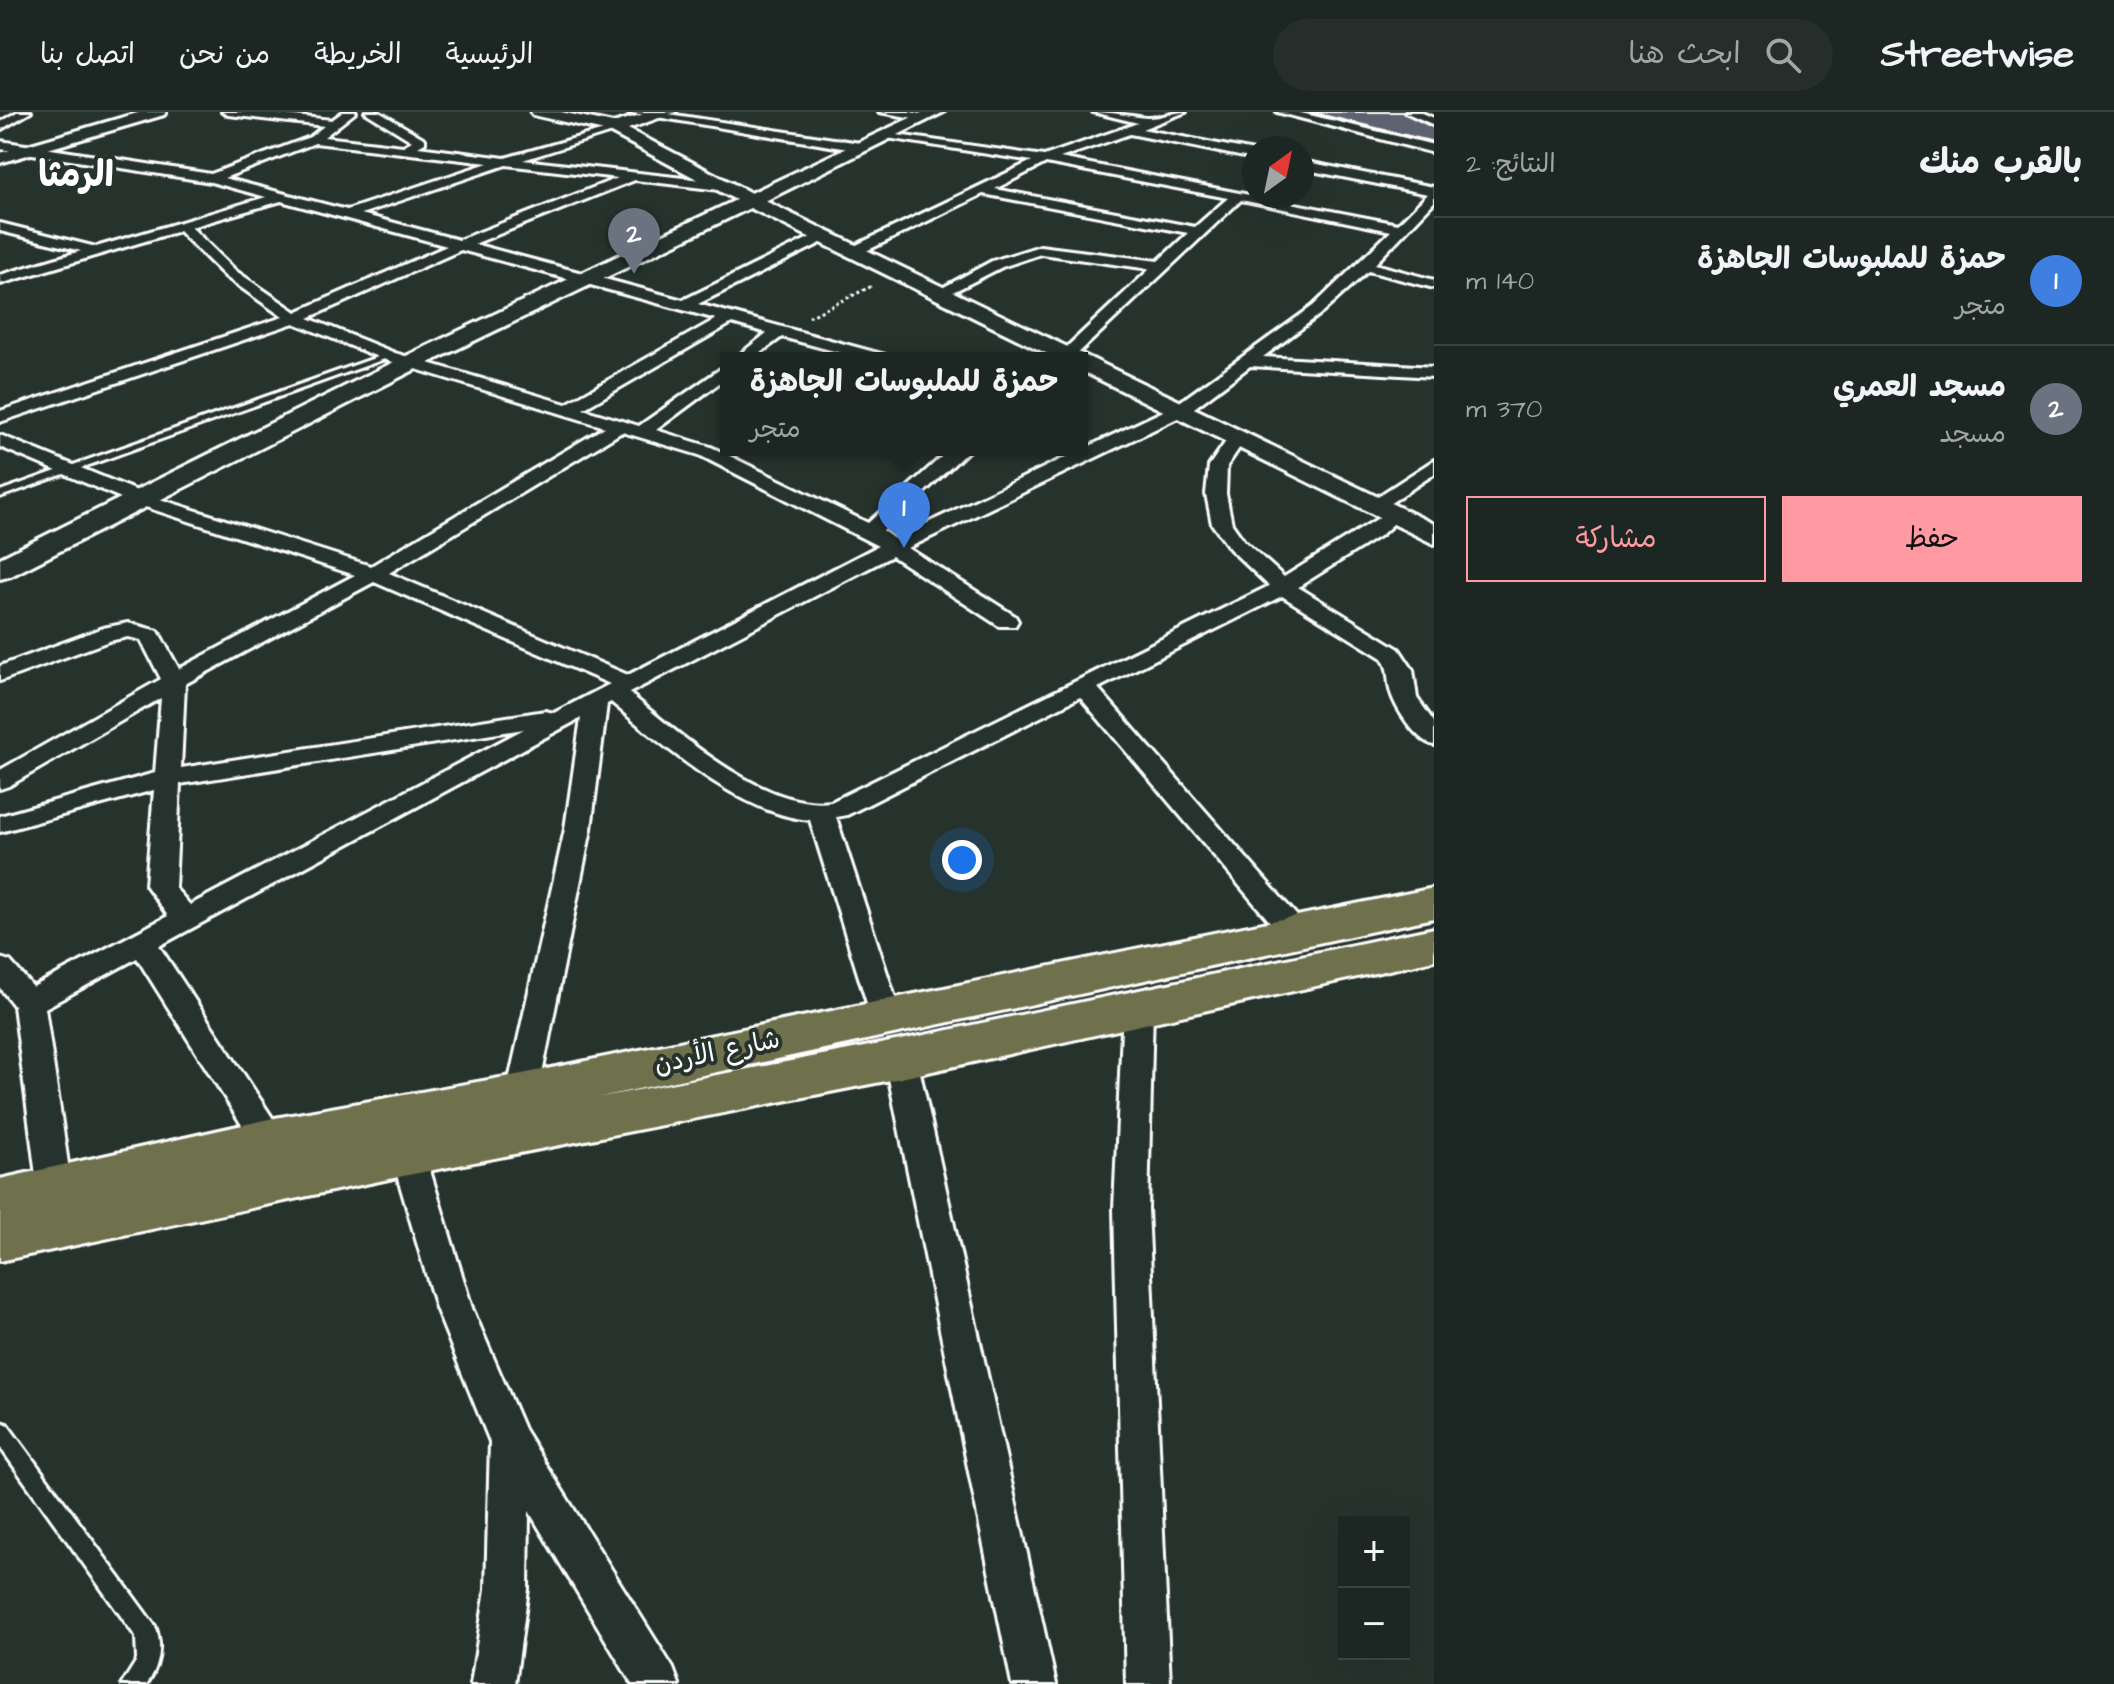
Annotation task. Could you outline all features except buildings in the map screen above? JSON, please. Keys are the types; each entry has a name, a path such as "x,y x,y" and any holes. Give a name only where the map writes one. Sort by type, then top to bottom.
{"highway":[{"name":"شارع الأردن","path":"0,1201 55,1191 269,1140 522,1094 894,1038 1138,1007 1185,977 1293,930 1434,903"},
{"name":"شارع الأردن","path":"0,1238 408,1154 894,1038 1185,977 1434,944"}],"street":[{"path":"0,127 25,112"},
{"path":"0,158 158,112"},
{"path":"228,112 334,124"},
{"path":"212,178 314,139 350,112"},
{"path":"371,112 421,141 404,150"},
{"path":"539,112 614,128 749,200 1060,352"},
{"path":"1099,112 1151,122"},
{"path":"855,251 1046,159 1180,112"},
{"path":"1283,112 1434,149"},
{"path":"1411,112 1434,122"},
{"path":"352,213 425,186 650,115 860,147"},
{"path":"0,570 412,362 860,147 886,123 930,115"},
{"path":"886,123 1046,159 1401,229"},
{"path":"1128,130 1242,153"},
{"path":"314,139 728,187"},
{"path":"0,145 212,178 352,213 857,352"},
{"path":"1314,168 1434,195"},
{"path":"0,417 295,318 460,245 631,177"},
{"path":"982,190 1197,231"},
{"path":"1078,352 1197,231 1239,195"},
{"path":"1088,454 1180,410 1318,309 1434,195"},
{"path":"0,280 280,197"},
{"path":"0,227 98,251"},
{"path":"183,227 231,274 295,318 389,356 566,411 720,451"},
{"path":"683,306 824,236"},
{"path":"940,293 997,264 1040,250 1164,266"},
{"path":"1365,266 1434,284"},
{"path":"566,411 729,318"},
{"path":"751,352 780,331"},
{"path":"1246,361 1434,372"},
{"path":"1088,366 1434,535"},
{"path":"642,432 720,376"},
{"path":"0,781 174,681 373,574 619,426"},
{"path":"1237,438 1218,466 1216,494 1222,524 1237,545 1283,587 1391,654 1401,670 1399,683 1409,705 1434,738"},
{"path":"0,440 140,499 373,574 654,725 761,796 801,811 821,812 838,809 1283,587 1374,531 1383,510 1434,466"},
{"path":"732,456 895,546 1007,621"},
{"path":"870,532 953,456"},
{"path":"29,1003 895,546 1084,456"},
{"path":"0,674 103,635 128,630 150,636 174,681 160,885 186,918"},
{"path":"1084,687 1293,930"},
{"path":"0,824 167,778 602,698"},
{"path":"522,1094 578,829 602,698"},
{"path":"821,812 894,1038 1034,1684"},
{"path":"142,942 269,1140"},
{"path":"0,968 29,1003 55,1191"},
{"path":"1138,1007 1131,1209 1148,1684"},
{"path":"408,1154 454,1308 510,1442 657,1684"},
{"path":"493,1684 507,1589 510,1442"}],"lane":[{"path":"0,494 389,356"},
{"path":"0,1431 147,1634 148,1663 133,1684"}],"path":[{"path":"780,331 899,273"}],"place":[{"name":"مسجد العمري","path":"634,274"},
{"name":"حمزة للملبوسات الجاهزة","path":"904,548"}],"district":[{"name":"الرمثا","path":"76,175"}]}
